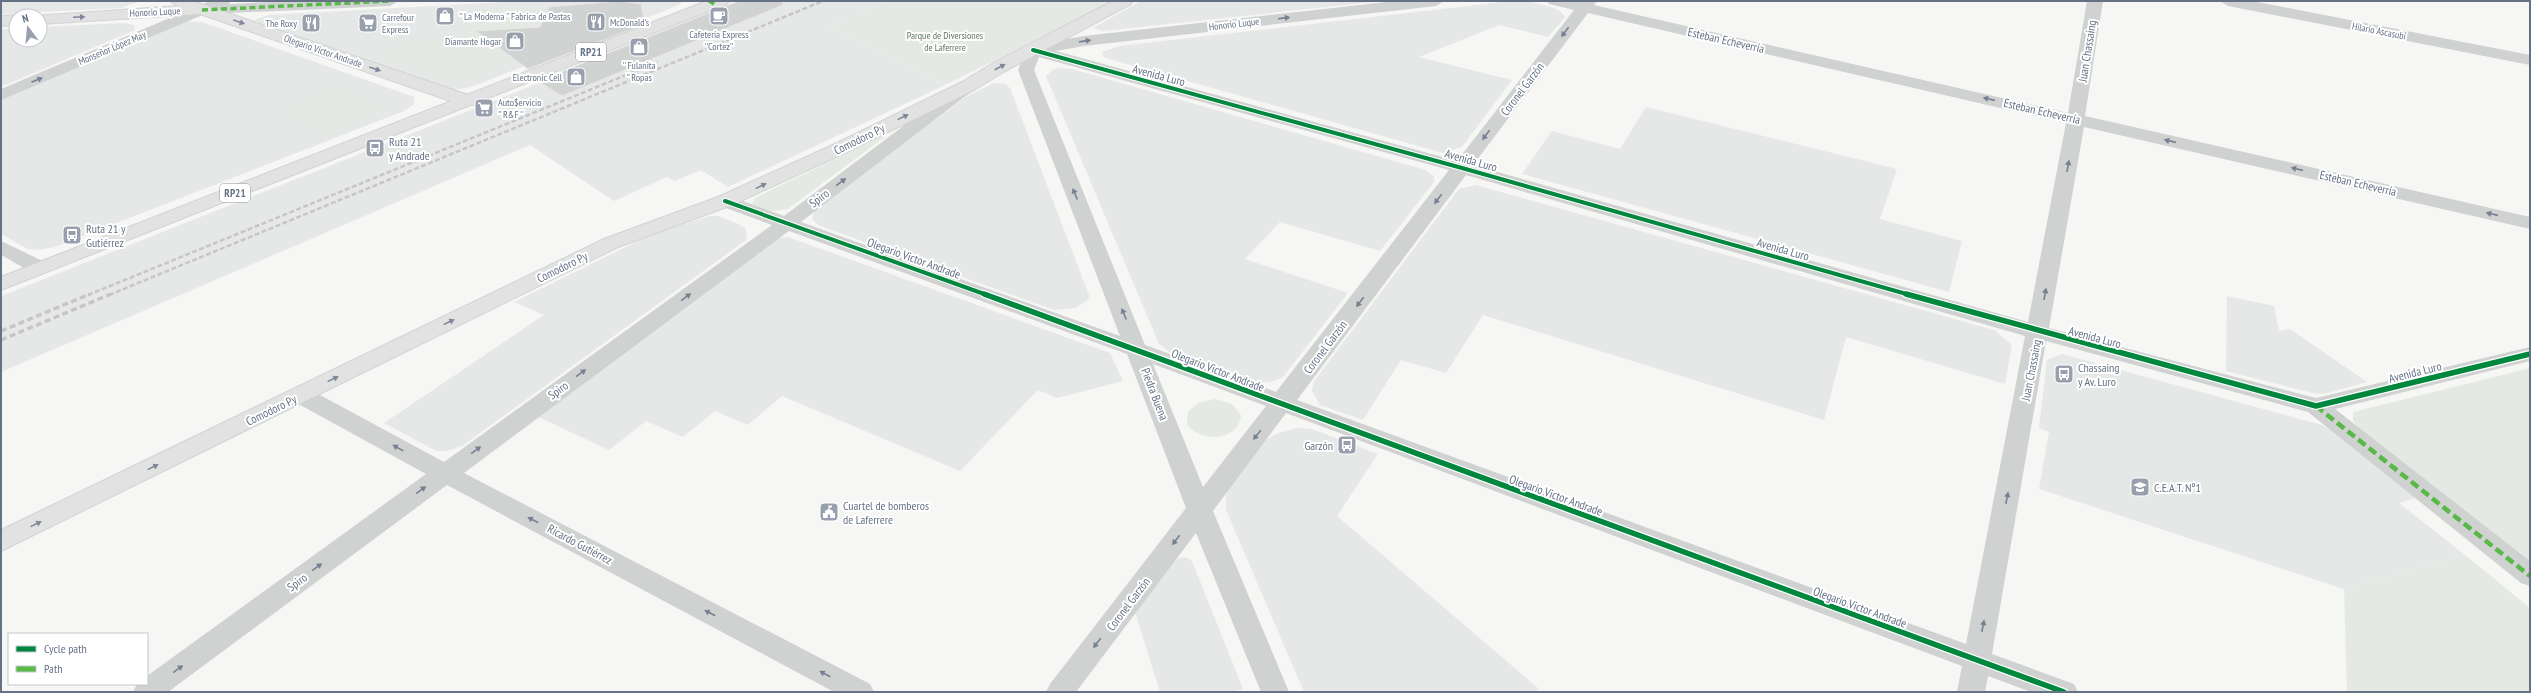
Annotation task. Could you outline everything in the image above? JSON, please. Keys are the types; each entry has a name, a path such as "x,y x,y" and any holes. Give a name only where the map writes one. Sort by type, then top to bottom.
{"main road":[{"name":"Olegario Victor Andrade","path":"178,1 468,101"},
{"name":"Comodoro Py","path":"1,541 611,243 725,202 968,86 1125,1"},
{"name":"RP21","path":"1,284 468,101 714,2"},
{"name":"Honorio Luque","path":"48,19 202,10"}],"street":[{"name":"Monseñor López May","path":"1,95 223,1"},
{"name":"Honorio Luque","path":"202,10 390,1"},
{"name":"Honorio Luque","path":"1033,50 1084,41 1436,1"},
{"name":"Esteban Echeverría","path":"1554,1 1586,4 2076,119 2530,223"},
{"name":"Juan Chassaing","path":"1971,692 2076,119 2094,1"},
{"name":"Hilario Ascasubi","path":"2228,1 2530,60"},
{"name":"Coronel Garzón","path":"1060,692 1199,509 1281,405 1586,4"},
{"name":"Avenida Luro","path":"1033,50 1462,168 2038,332 2316,406 2530,576"},
{"name":"Piedra Buena","path":"1033,50 1026,70 1138,350 1199,509 1275,692"},
{"name":"Spiro","path":"147,692 787,222 968,86"},
{"name":"Olegario Victor Andrade","path":"725,202 787,222 1138,350 1281,405 2064,692"},
{"path":"1,247 42,268"},
{"name":"Avenida Luro","path":"2316,406 2530,354"},
{"name":"Ricardo Gutiérrez","path":"301,395 444,473 860,692"}],"shaded area":[{"path":"1,1 140,1 121,8 48,12 48,8 8,8 8,14 1,14"},
{"path":"523,1 682,1 679,5 471,87 453,90 445,89 254,20 268,15"},
{"path":"746,1 887,1 829,26 945,85 728,187 701,170 675,181 667,177 614,201 530,145 1,372 1,296"},
{"path":"1141,1 1383,1 1103,31 1093,28"},
{"path":"1511,1 1527,1 1551,7 1560,11 1565,17 1548,37 1499,25 1419,57 1512,80 1462,147 1443,153 1109,59 1104,57 1102,52 1119,46"},
{"path":"186,21 202,22 414,97 414,104 404,111 55,247 38,250 28,249 1,234 1,98"},
{"path":"125,23 134,25 135,30 1,87 1,29 8,29 8,48 48,48 48,27"},
{"path":"1059,68 1072,69 1426,170 1434,176 1434,182 1380,251 1280,222 1245,259 1348,293 1283,377 1274,381 1258,383 1173,355 1159,344 1046,76 1052,70"},
{"path":"994,83 1005,84 1010,88 1090,298 1076,308 1054,310 820,226 812,219 815,209 966,97"},
{"path":"1646,107 1897,169 1880,219 1962,241 1949,292 1522,174 1552,131 1620,149"},
{"path":"1476,185 1994,330 2012,345 2005,384 1846,337 1824,420 1483,315 1446,373 1401,360 1363,420 1320,405 1312,391 1314,381 1459,189"},
{"path":"709,216 718,216 745,228 747,234 746,240 462,446 447,451 436,451 384,423 544,315 514,302 650,235"},
{"path":"788,237 1110,353 1123,381 1057,398 1038,390 960,471 782,396 748,425 715,411 683,437 646,421 609,450 534,415 777,238"},
{"path":"2227,296 2274,306 2279,331 2290,329 2367,382 2323,394 2313,393 2226,371"},
{"path":"2062,354 2322,425 2335,433 2415,498 2399,503 2465,555 2344,589 2039,489 2049,432 2039,428 2047,360"},
{"path":"1297,428 1312,429 1378,454 1337,516 1538,688 1537,692 1304,692 1226,510 1226,496 1229,487 1265,440 1278,433"},
{"path":"1185,557 1191,560 1194,566 1243,689 1232,692 1160,692 1135,612 1173,563 1178,558"}],"green space":[{"name":"Parque de Diversiones de Laferrere","path":"887,1 1114,1 945,85 829,26"},
{"path":"537,7 523,28 495,30 481,34 518,62 464,82 452,82 380,57 427,35 458,39 477,11"},
{"path":"334,84 384,105 384,112 320,138 292,112 281,116 276,110"},
{"path":"883,136 886,136 788,209 766,212 752,204 755,198"},
{"path":"2530,368 2530,561 2359,429 2353,421 2353,412"},
{"path":"1215,399 1232,404 1241,415 1239,424 1226,435 1209,437 1193,430 1187,424 1188,412 1198,403"},
{"path":"2465,555 2530,608 2530,692 2347,692 2344,589"}],"building":[{"path":"619,1 641,4 645,24 528,69 476,31 540,27 549,7"},
{"path":"739,1 782,1 783,5 562,96 538,81"}],"railway":[{"path":"109,295 823,1"},
{"path":"88,295 658,62"},
{"path":"1,331 90,294"},
{"path":"1,340 111,294"}],"marked path":[{"path":"202,10 390,1"},
{"path":"709,1 714,4"},
{"path":"2316,406 2530,576"}],"cycle path":[{"path":"1033,50 1462,168 2038,332 2316,406 2530,354"},
{"path":"725,201 1138,350 2064,692"}],"place":[{"name":"'' La Moderna '' Fabrica de Pastas","path":"445,16"},
{"name":"Cafetería Express ''Cortez''","path":"719,16"},
{"name":"McDonald's","path":"596,22"},
{"name":"The Roxy","path":"311,23"},
{"name":"Carrefour Express","path":"368,23"},
{"name":"Diamante Hogar","path":"515,41"},
{"name":"'' Fulanita '' Ropas","path":"639,47"},
{"name":"Electronic Cell","path":"576,77"},
{"name":"Auto$ervicio '' R&F ''","path":"484,108"},
{"name":"Ruta 21 y Andrade","path":"375,148"},
{"name":"Ruta 21 y Gutiérrez","path":"72,235"},
{"name":"Chassaing y Av. Luro","path":"2064,374"},
{"name":"Garzón","path":"1347,445"},
{"name":"C.E.A.T. Nº1","path":"2140,487"},
{"name":"Cuartel de bomberos de Laferrere","path":"829,512"}]}
